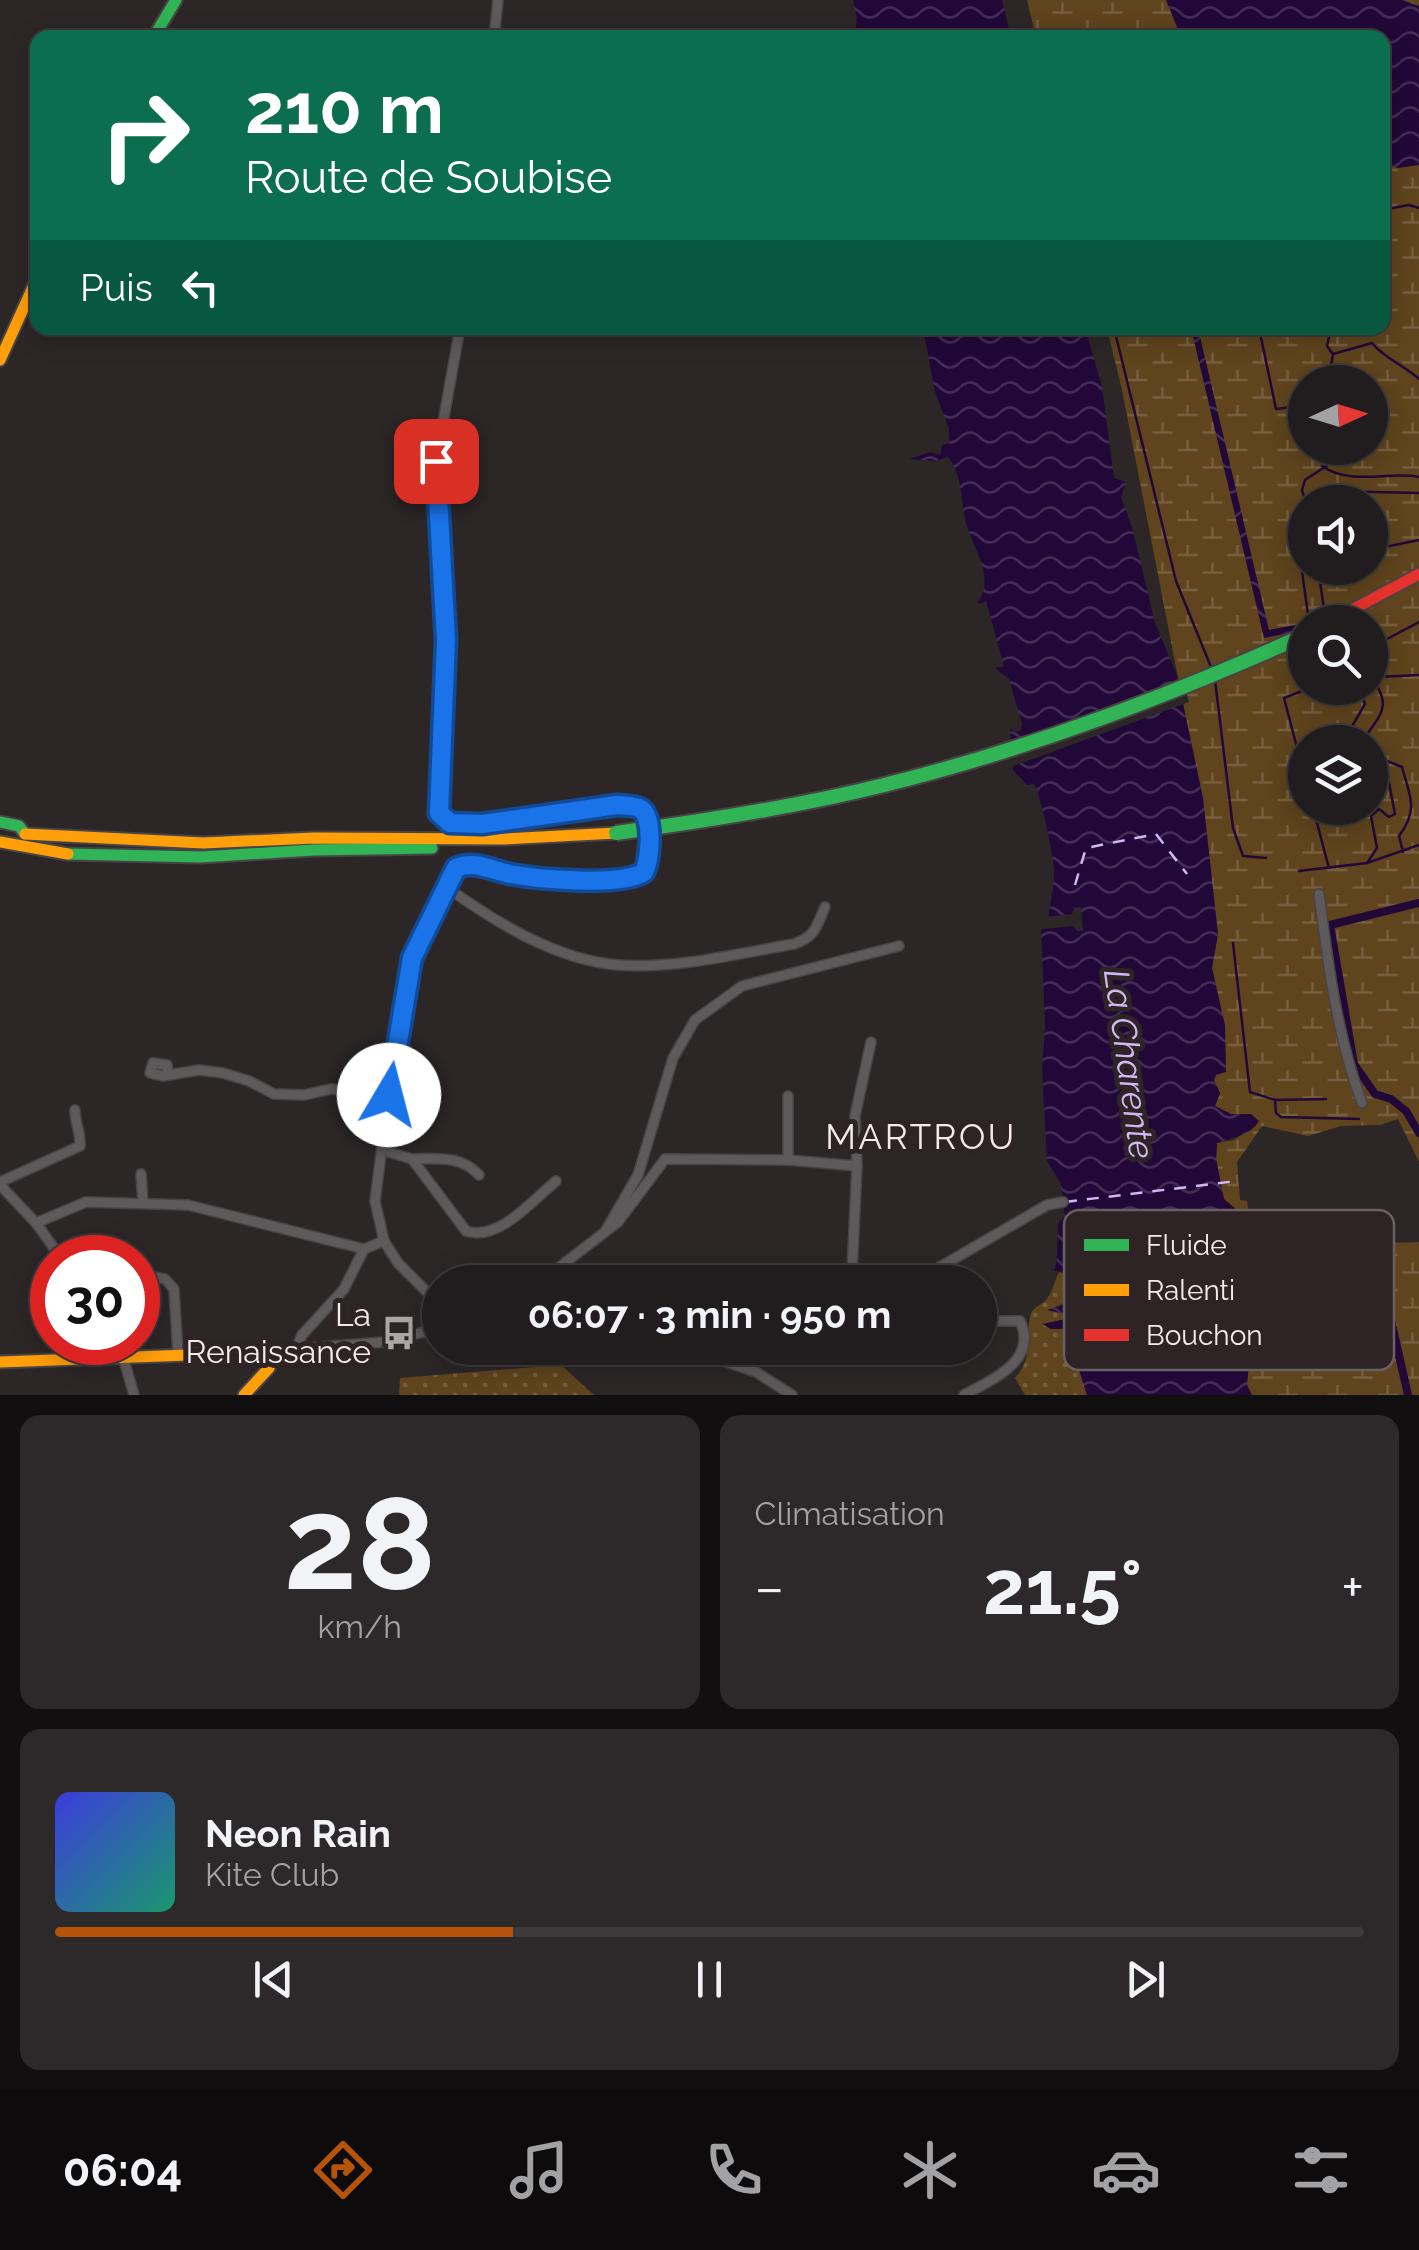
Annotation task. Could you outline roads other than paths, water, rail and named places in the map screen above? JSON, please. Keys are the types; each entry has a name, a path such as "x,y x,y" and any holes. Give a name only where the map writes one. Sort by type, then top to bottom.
{"main road":[{"path":"158,30 176,0"},
{"path":"0,360 30,294"},
{"path":"1361,605 1419,574"},
{"path":"1380,605 1419,584"},
{"path":"0,830 202,844 332,838 616,837 804,805 957,768 1163,698 1288,643"},
{"path":"0,850 202,857 314,850 499,848 808,813 946,780 1045,750 1154,710 1288,651"},
{"path":"0,822 19,826 24,834"},
{"path":"0,842 68,854"},
{"path":"160,1356 251,1351 273,1355 269,1368 244,1395"},
{"path":"0,1362 30,1361"}],"street":[{"path":"495,30 498,0"},
{"path":"422,1285 398,1263 384,1241 375,1202 412,958 445,886 456,868 464,864 525,876 636,878 648,864 648,820 638,806 617,805 482,824 450,823 442,818 438,806 446,640 436,461 459,335"},
{"path":"445,886 477,909 534,940 605,964 621,965 689,962 794,944 818,930 825,907"},
{"path":"1319,894 1320,920 1340,1024 1362,1103"},
{"path":"606,1230 638,1174 673,1058 695,1020 742,986 899,946"},
{"path":"852,1265 857,1166 854,1116 871,1042"},
{"path":"168,1074 199,1070 222,1073 250,1081 274,1094 304,1095 331,1089 389,1095"},
{"path":"788,1096 788,1160"},
{"path":"45,1235 0,1184 80,1146 75,1110"},
{"path":"382,1150 412,1159 468,1163 479,1176"},
{"path":"412,1159 466,1231 478,1235 492,1232 556,1181"},
{"path":"562,1265 618,1222 664,1160 788,1160 857,1166"},
{"path":"141,1174 143,1203"},
{"path":"36,1223 86,1202 188,1205 364,1248 384,1241"},
{"path":"944,1265 1048,1205 1062,1202"},
{"path":"296,1349 302,1334 344,1289 364,1248"},
{"path":"160,1278 174,1289 178,1355"},
{"path":"964,1395 1013,1366 1023,1344 1020,1321 997,1320"},
{"path":"273,1355 296,1349 365,1345 422,1332"},
{"path":"125,1365 134,1395"},
{"path":"736,1365 756,1372 792,1395"}],"water":[{"path":"853,0 1002,0 1009,30 856,30"},
{"path":"1166,0 1402,0 1419,6 1419,165 1390,166 1390,30 1178,30"},
{"name":"La Charente","path":"924,335 1087,335 1102,387 1114,478 1126,482 1121,497 1155,623 1177,675 1203,798 1218,934 1212,968 1225,1025 1226,1072 1216,1075 1214,1080 1220,1093 1215,1106 1231,1114 1251,1114 1259,1121 1246,1133 1217,1143 1224,1199 1237,1210 1064,1210 1061,1184 1047,1161 1042,1070 1045,1026 1041,927 1049,924 1053,863 1037,790 1013,770 1010,728 1015,732 1021,730 1022,724 1009,679 995,668 1004,666 986,601 977,604 985,580 965,519 956,471 948,457 936,461 909,459 930,452 940,455 942,445 949,443 949,429 935,392"},
{"path":"1193,335 1200,335 1269,630 1288,626 1288,633 1264,638"},
{"path":"1064,1217 1064,1272 1054,1271 1058,1224"},
{"path":"1064,1305 1064,1314 1047,1310"},
{"path":"1064,1319 1064,1329 1051,1329 1042,1324"},
{"path":"1079,1370 1248,1370 1247,1385 1252,1395 1087,1395"}],"waterway":[{"path":"1390,209 1409,205 1419,208"},
{"path":"1116,335 1176,581 1213,672"},
{"path":"1260,335 1276,409 1288,407"},
{"path":"1329,335 1327,346 1332,353"},
{"path":"1331,365 1333,354 1372,343 1419,379"},
{"path":"1304,485 1328,465"},
{"path":"1322,466 1357,477 1419,477"},
{"path":"1388,492 1419,493"},
{"path":"1388,546 1419,540"},
{"path":"1304,585 1307,605"},
{"path":"1320,585 1323,605"},
{"path":"1388,638 1419,622"},
{"path":"1388,676 1419,675"},
{"path":"1215,680 1233,828 1243,856 1266,858"},
{"path":"1288,696 1284,698 1291,725"},
{"path":"1353,725 1364,705"},
{"path":"1373,725 1383,705"},
{"path":"1388,761 1402,767 1410,795 1409,818 1399,836 1403,852"},
{"path":"1388,778 1395,814 1388,816"},
{"path":"1318,825 1329,868"},
{"path":"1367,863 1377,848 1373,825"},
{"path":"1299,871 1367,863 1419,845"},
{"path":"1419,903 1330,925 1354,1064 1375,1094 1391,1099 1406,1111 1419,1133"},
{"path":"1233,943 1250,1092 1275,1100 1326,1099"},
{"path":"1275,1100 1276,1113 1281,1117 1359,1119"},
{"path":"1394,1333 1408,1395"}],"place":[{"name":"La Renaissance","path":"399,1333"}],"district":[{"name":"MARTROU","path":"921,1137"}]}
